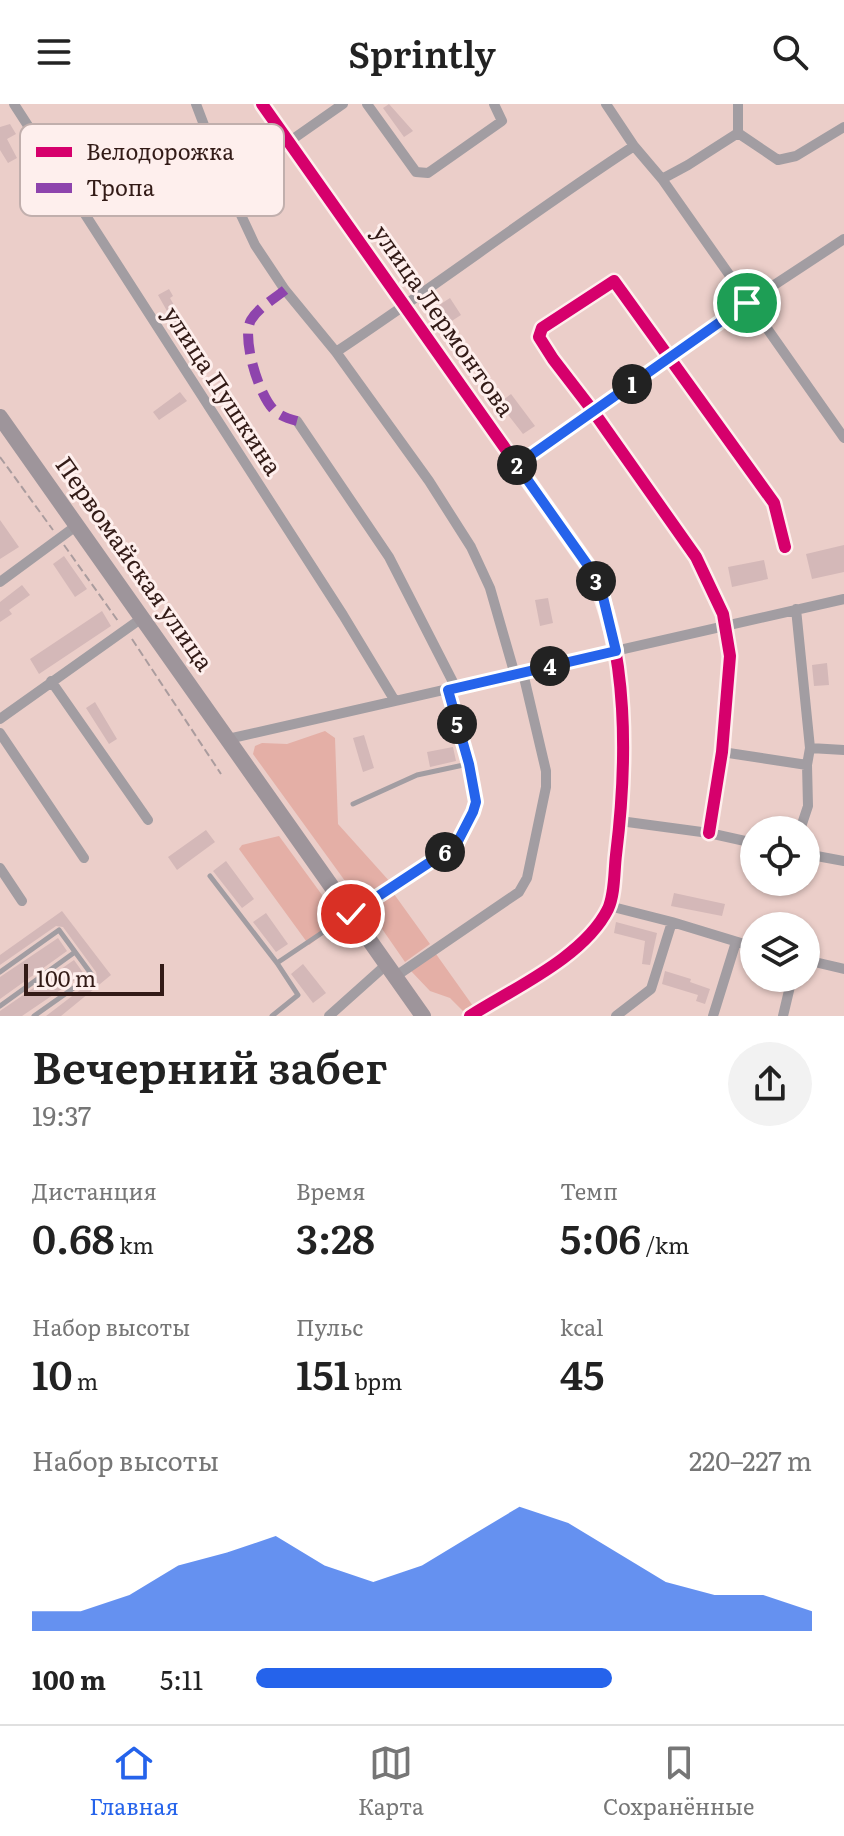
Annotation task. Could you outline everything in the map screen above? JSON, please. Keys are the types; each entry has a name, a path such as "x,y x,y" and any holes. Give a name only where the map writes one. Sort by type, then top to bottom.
{"main road":[{"name":"Первомайская улица","path":"0,417 423,1016"}],"street":[{"name":"улица Пушкина","path":"14,104 27,124"},
{"path":"196,104 204,124"},
{"name":"улица Лермонтова","path":"262,104 277,124"},
{"path":"290,141 343,104"},
{"path":"367,104 416,172 422,174 428,173 502,121 494,104"},
{"path":"606,104 844,438"},
{"path":"738,104 738,133"},
{"path":"738,133 778,160 796,156 844,127"},
{"name":"улица Лермонтова","path":"284,133 589,567 602,593 616,651 623,769 609,906 585,940 524,984 470,1016"},
{"path":"662,179 738,133"},
{"path":"336,352 406,306 541,207 634,146"},
{"name":"улица Пушкина","path":"86,216 395,701"},
{"path":"241,216 255,245 285,290 336,352 429,481 471,547 490,588 519,674 546,771 546,787 527,878 519,892 391,971 329,1016"},
{"path":"517,465 747,303 844,239"},
{"path":"709,833 722,752 730,656 726,627 696,557 553,359 539,337 542,328 614,281 774,503 785,547"},
{"path":"297,421 389,557 452,689 476,802 456,845 351,914"},
{"path":"0,582 76,526"},
{"path":"228,739 844,599"},
{"path":"796,609 810,748 807,765 808,806 805,816"},
{"path":"0,719 142,618"},
{"path":"51,681 148,820"},
{"path":"0,733 84,858"},
{"path":"810,748 844,750"},
{"path":"722,752 807,765"},
{"path":"620,821 740,840"},
{"path":"820,857 844,861"},
{"path":"0,868 22,901"},
{"path":"609,906 740,943"},
{"path":"616,1016 651,989 672,922"},
{"path":"713,1016 736,942"},
{"path":"820,963 844,969"},
{"path":"783,1016 789,992"}],"lane":[{"path":"353,804 417,775 469,764"},
{"path":"210,876 298,995 272,1016"},
{"path":"277,963 351,914"},
{"path":"0,972 59,930 92,975 34,1016"},
{"path":"0,1006 75,952"}],"path":[{"path":"0,457 125,630 221,774"}],"shaded area":[{"path":"325,731 335,738 338,824 391,883 361,903 253,754 255,746 262,743 287,744"},
{"path":"279,836 341,921 309,945 239,849 242,845"},
{"path":"394,894 430,944 405,962 369,910"},
{"path":"436,954 473,1006 465,1013 450,998 430,991 411,971"}],"building":[{"path":"389,104 413,131 404,137 383,108"},
{"path":"10,124 16,134 7,139 17,158 8,163 0,150 0,127"},
{"path":"169,289 173,296 170,298 184,323 176,327 158,295"},
{"path":"450,298 461,315 447,324 436,307"},
{"path":"180,392 187,401 159,420 153,412"},
{"path":"511,394 535,426 523,434 499,403"},
{"path":"0,520 19,547 0,559"},
{"path":"844,545 844,572 812,579 806,554"},
{"path":"64,556 87,589 75,597 53,564"},
{"path":"764,560 768,579 732,587 728,567"},
{"path":"22,585 30,595 9,610 12,614 0,622 0,602"},
{"path":"548,598 553,623 540,626 535,600"},
{"path":"102,611 111,626 39,674 30,659"},
{"path":"827,663 829,685 814,686 812,665"},
{"path":"95,702 117,739 109,744 86,708"},
{"path":"364,735 374,768 363,772 353,738"},
{"path":"453,747 456,761 430,767 427,752"},
{"path":"206,830 215,842 177,870 168,857"},
{"path":"226,861 254,899 242,908 213,871"},
{"path":"674,893 725,904 722,916 671,906"},
{"path":"62,911 111,975 61,1016 46,1016 97,977 63,927 56,926 0,965 0,955"},
{"path":"266,913 288,944 276,952 253,922"},
{"path":"616,922 657,933 650,965 642,964 645,941 614,933"},
{"path":"58,938 67,951 0,999 0,977"},
{"path":"74,960 84,974 22,1016 0,1016 0,1011"},
{"path":"303,964 326,993 313,1003 291,974"},
{"path":"665,971 710,989 705,1004 696,1001 698,995 662,984"}],"marked path":[{"path":"285,290 251,320 248,340 253,366 268,403 279,414 297,421"}],"cycle path":[{"path":"262,104 276,124"},
{"path":"284,135 589,567 612,634 622,708 623,746 620,820 613,890 608,909 597,926 565,957 470,1016"},
{"path":"709,833 722,752 730,656 723,614 696,557 553,359 539,337 542,328 614,281 774,503 785,547"}],"route":[{"path":"351,914 456,845 473,812 476,802 469,764 448,690 616,651 602,593 589,567 517,465 747,303"}]}
